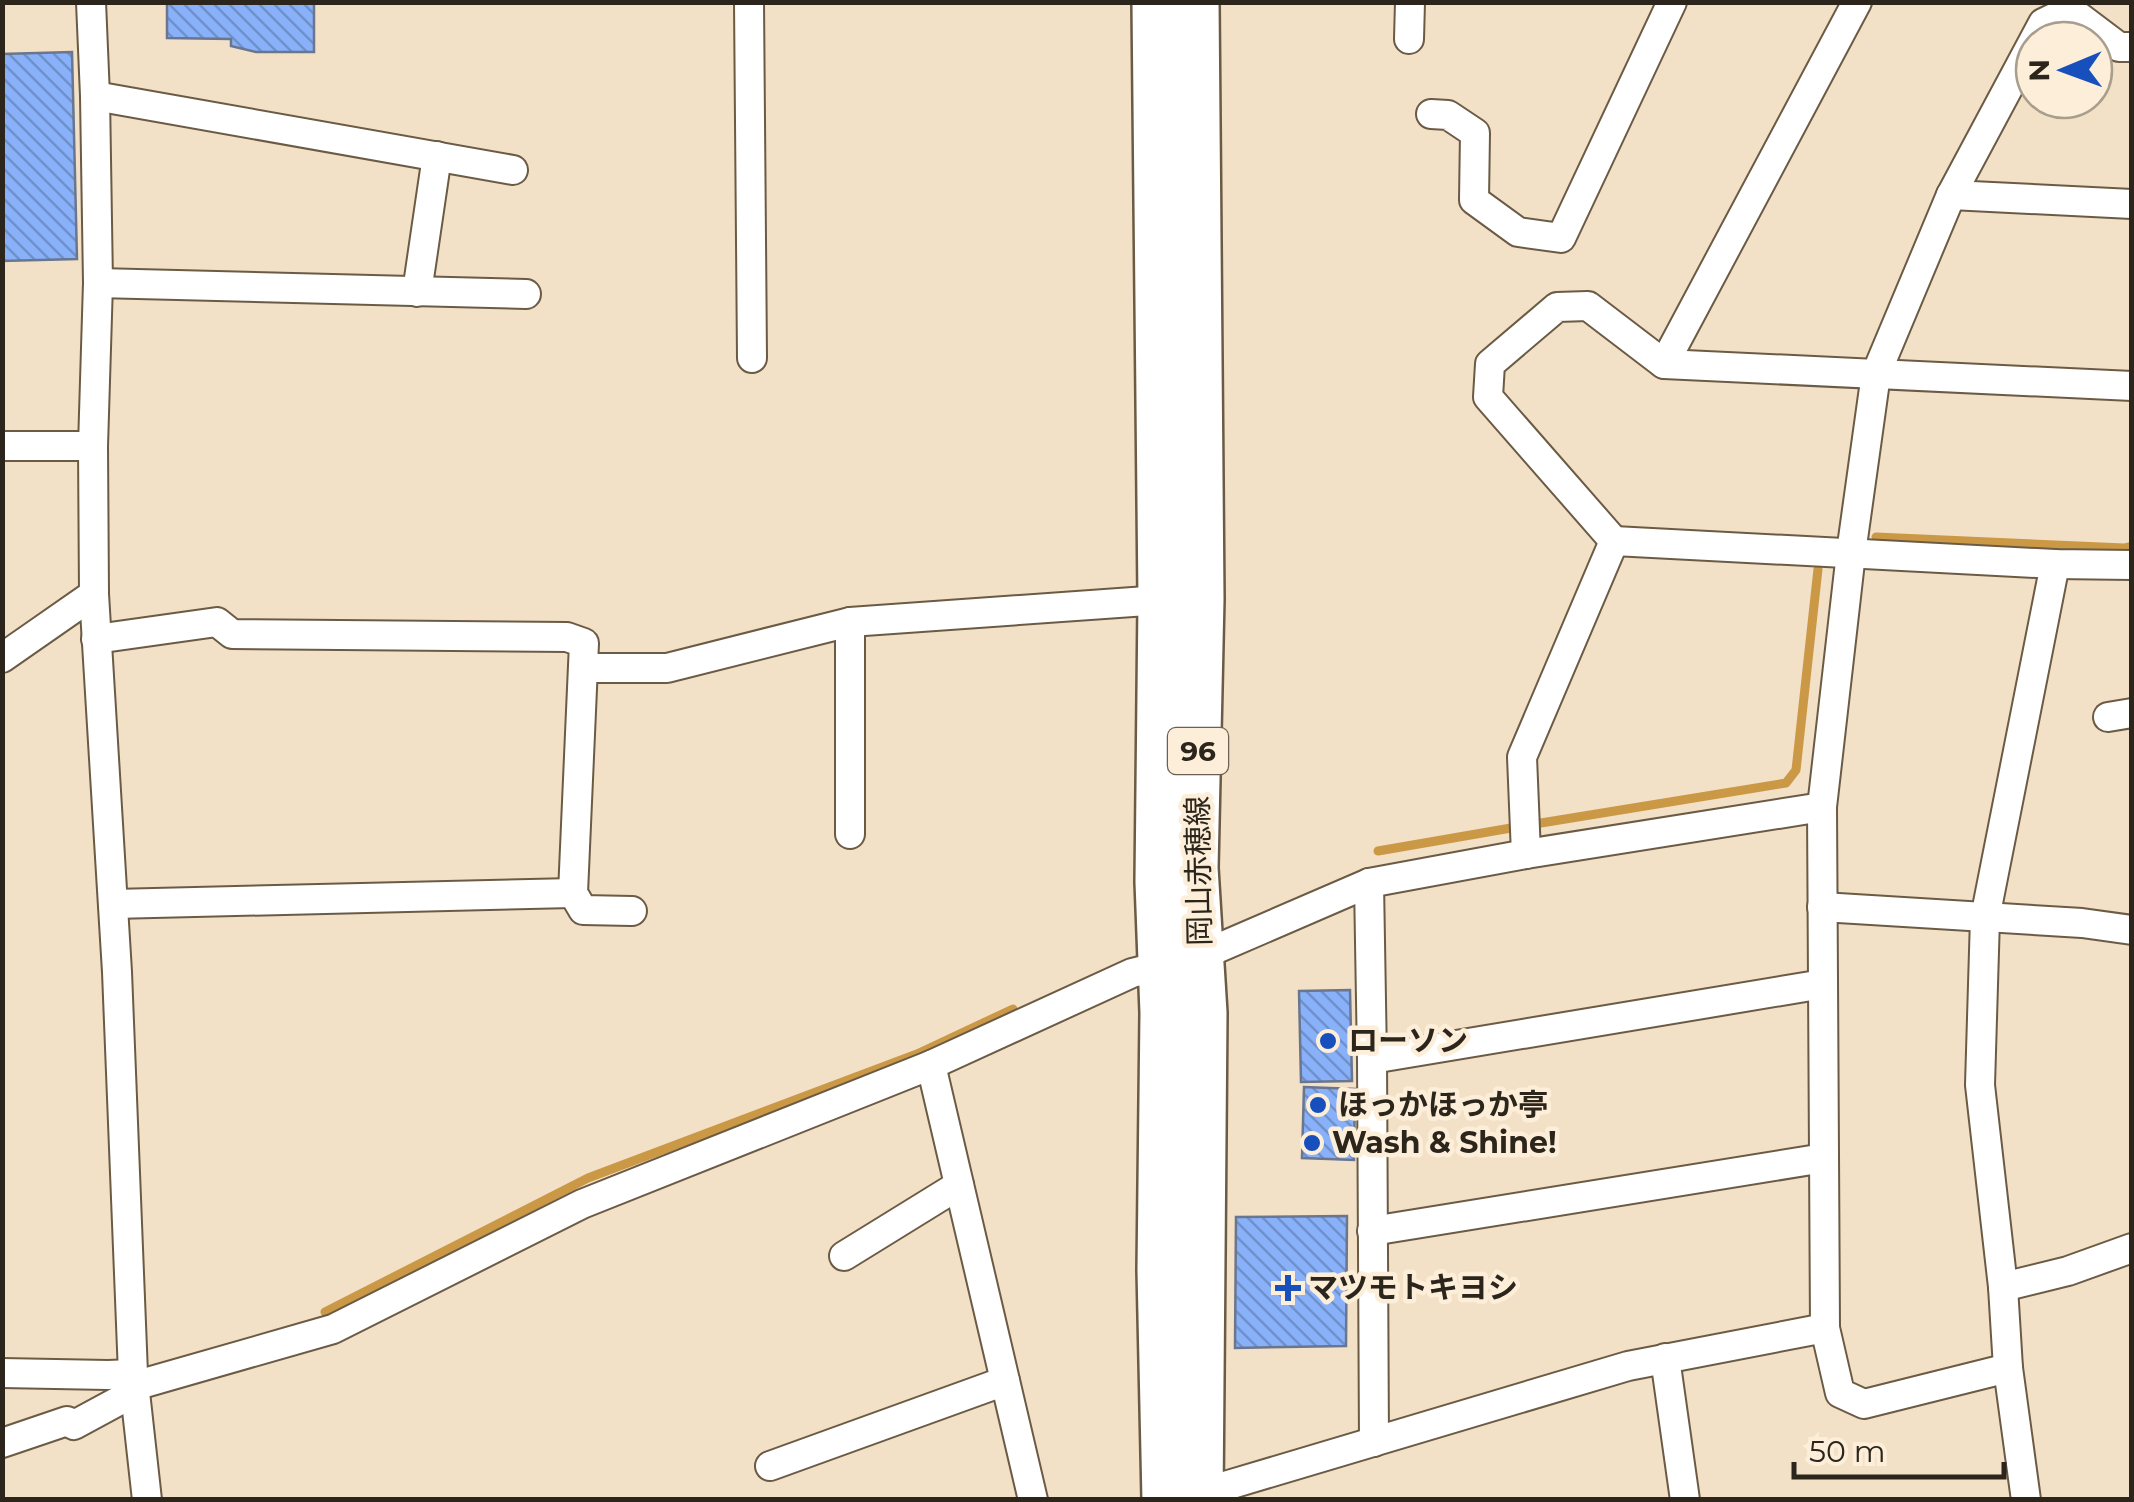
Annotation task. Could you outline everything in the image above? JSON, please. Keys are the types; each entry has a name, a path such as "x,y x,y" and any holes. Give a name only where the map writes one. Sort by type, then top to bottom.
{"main road":[{"name":"岡山赤穂線","path":"1155,2 1161,600 1158,882 1181,961 1204,1013 1201,1500"},
{"name":"岡山赤穂線","path":"1165,1500 1160,1270 1163,1013 1181,961 1195,868 1201,600 1196,2"}],"street":[{"path":"91,2 98,283 94,594 113,904 134,1384 148,1500"},
{"path":"749,2 752,358"},
{"path":"1410,2 1410,38"},
{"path":"1431,114 1448,115 1475,134 1474,200 1518,232 1560,238 1672,2"},
{"path":"1664,364 1857,2"},
{"path":"2008,1368 1864,1404 1840,1393 1826,1328 1822,807 1876,374 1951,195 2043,23 2070,10 2119,47 2132,47"},
{"path":"95,96 513,170"},
{"path":"417,292 438,156"},
{"path":"1951,195 2132,204"},
{"path":"98,283 526,294"},
{"path":"2132,386 1664,364 1588,306 1557,307 1490,364 1488,397 1614,541 2132,565"},
{"path":"2,446 94,446"},
{"path":"1526,854 1522,758 1614,541"},
{"path":"2026,1500 2008,1368 1980,1085 1984,918 2054,564"},
{"path":"2,658 94,594"},
{"path":"583,668 667,668 850,622 1161,600"},
{"path":"96,639 216,622 232,634 567,637 584,642 573,893 583,910 632,911"},
{"path":"850,622 850,834"},
{"path":"2,1443 68,1421 74,1425 134,1384 333,1328 582,1204 931,1065 1132,973 1181,961 1369,883 1822,807"},
{"path":"1369,883 1374,1442"},
{"path":"113,904 573,893"},
{"path":"1822,906 2082,923 2132,930"},
{"path":"1372,1059 1823,984"},
{"path":"931,1065 1034,1500"},
{"path":"1372,1231 1824,1158"},
{"path":"844,1256 960,1185"},
{"path":"2003,1287 2068,1271 2132,1248"},
{"path":"1201,1500 1226,1486 1610,1372 1826,1328"},
{"path":"1665,1358 1685,1500"},
{"path":"2,1372 134,1384"},
{"path":"770,1466 1006,1381"}],"building":[{"path":"167,2 314,2 314,52 256,52 231,46 231,39 167,38"},
{"path":"72,52 77,259 2,261 2,54"},
{"path":"1350,990 1352,1081 1301,1082 1299,991"},
{"path":"1304,1087 1355,1089 1354,1160 1302,1158"},
{"path":"1347,1216 1346,1346 1235,1348 1236,1217"}],"waterway":[{"path":"1876,537 2132,546"},
{"path":"1541,823 1786,783 1796,770 1818,569"},
{"path":"1378,851 1511,828"},
{"path":"325,1312 588,1178 917,1054 1013,1009"}],"place":[{"name":"ローソン","path":"1328,1041"},
{"name":"ほっかほっか亭","path":"1318,1105"},
{"name":"Wash & Shine!","path":"1312,1143"},
{"name":"マツモトキヨシ","path":"1288,1288"}]}
